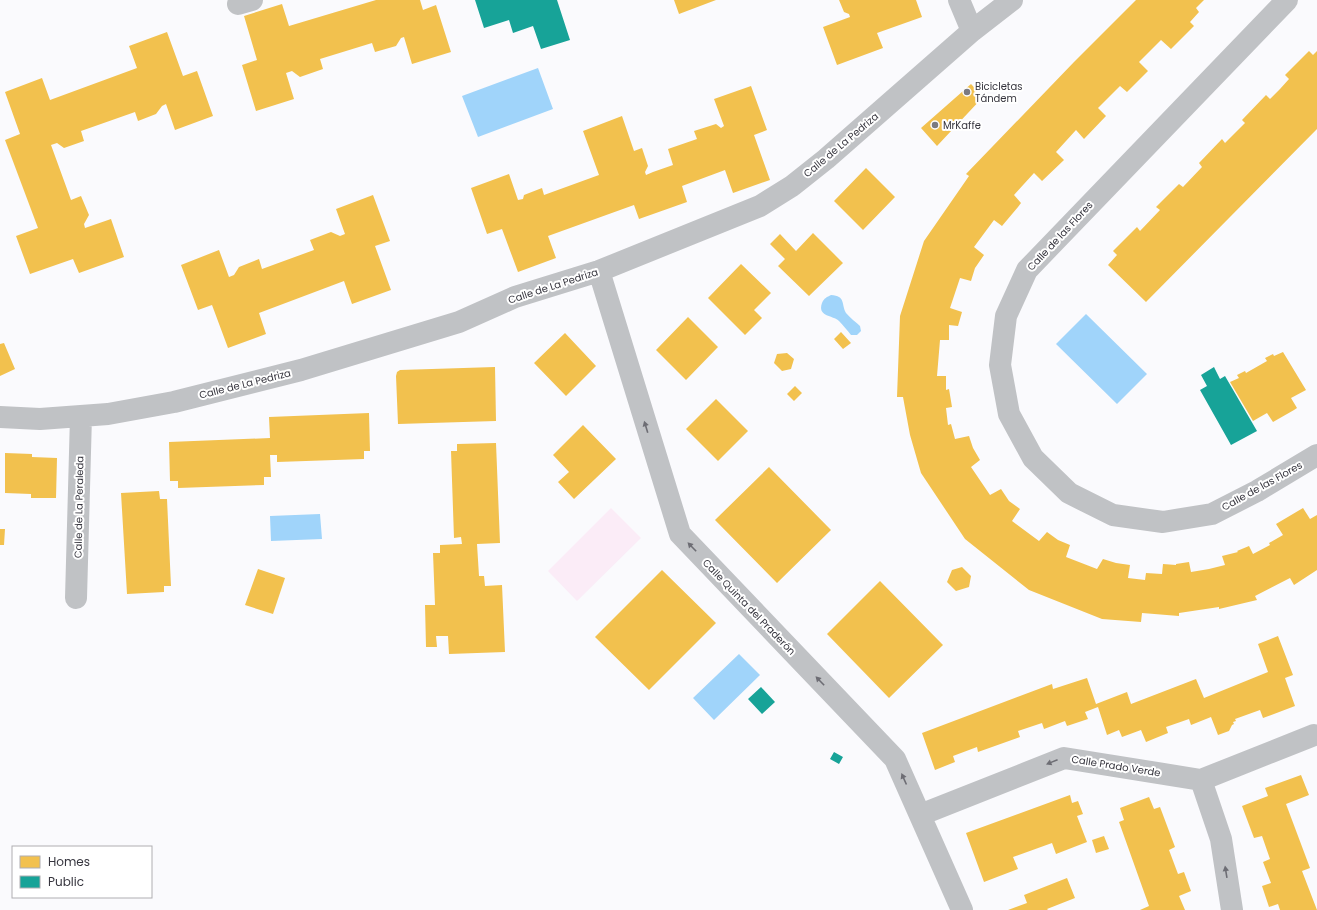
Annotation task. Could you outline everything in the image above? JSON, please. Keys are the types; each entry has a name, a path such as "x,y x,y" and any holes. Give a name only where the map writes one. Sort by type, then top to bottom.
{"street":[{"path":"959,0 972,31"},
{"name":"Calle de La Pedriza","path":"0,417 40,419 108,414 174,402 300,370 459,322 515,297 599,271 760,206 792,186 826,159 972,31 1012,0"},
{"name":"Calle de las Flores","path":"1287,0 1027,270 1006,316 1000,365 1009,414 1033,458 1069,493 1113,515 1163,522 1212,514 1257,491 1317,455"},
{"name":"Calle Quinta del Praderón","path":"599,271 680,534 896,759 962,910"},
{"name":"Calle de La Peraleda","path":"76,598 81,416"},
{"path":"1232,910 1221,839 1201,780 1314,735"},
{"name":"Calle Prado Verde","path":"920,815 1064,758 1201,780"}],"shaded area":[{"path":"611,508 641,538 577,601 548,571"}],"water":[{"path":"538,68 553,109 478,137 462,96"},
{"path":"831,295 841,299 846,313 860,326 861,331 857,335 851,335 839,321 826,315 822,311 821,308 823,301"},
{"path":"1086,314 1147,374 1117,404 1056,344"},
{"path":"320,514 322,539 271,541 270,516"},
{"path":"739,654 760,675 714,720 693,698"}],"building: Homes":[{"path":"376,0 420,0 423,10 436,5 451,52 412,64 404,37 401,38 396,46 375,52 372,43 320,59 323,69 300,77 292,71 286,73 294,99 256,111 242,65 257,60 244,16 282,4 289,26"},
{"path":"674,0 716,0 679,14"},
{"path":"839,0 916,0 922,17 877,33 883,48 837,65 823,27 850,17 849,14 844,12"},
{"path":"1136,0 1204,0 1196,8 1199,12 1190,22 1194,26 1171,49 1161,40 1139,62 1148,71 1127,92 1120,86 1098,108 1106,116 1084,139 1076,130 1056,152 1064,160 1042,181 1034,173 1014,195 1021,203 1018,207 1002,226 994,220 974,247 984,255 975,268 971,281 960,278 950,308 962,312 958,326 949,325 949,340 940,340 937,376 946,376 946,390 949,389 952,407 946,408 948,425 951,424 955,439 969,436 973,448 980,460 971,467 990,495 1001,489 1009,501 1020,509 1012,521 1039,541 1047,532 1058,540 1070,545 1066,557 1097,569 1103,559 1130,565 1128,578 1145,580 1146,573 1162,574 1163,564 1176,565 1189,562 1191,572 1209,569 1225,565 1222,556 1238,552 1237,551 1249,546 1253,554 1270,545 1269,543 1283,535 1276,524 1303,508 1310,519 1317,515 1317,570 1294,585 1290,578 1255,596 1257,600 1219,609 1219,607 1179,613 1179,616 1142,613 1141,622 1102,619 1029,590 965,539 921,473 910,435 903,397 897,397 900,316 924,241 969,176 966,174"},
{"path":"167,32 183,76 197,71 213,116 175,130 166,104 162,106 156,114 138,121 135,112 81,131 84,141 64,148 57,143 51,145 71,200 81,196 89,215 84,224 85,228 111,219 124,257 79,273 73,259 30,274 16,236 38,228 5,140 20,134 5,92 42,78 50,100 137,68 129,46"},
{"path":"1309,51 1313,55 1317,51 1317,129 1146,302 1108,265 1117,255 1113,251 1137,227 1140,231 1160,210 1156,207 1179,184 1183,187 1202,167 1199,163 1222,139 1225,143 1245,123 1242,120 1266,95 1270,99 1280,89 1289,79 1285,75"},
{"path":"971,84 983,97 937,146 921,128"},
{"path":"751,86 767,130 754,135 770,180 733,193 725,170 682,186 687,202 639,219 634,205 548,236 556,258 518,272 502,229 487,234 471,188 509,174 518,200 523,199 524,195 542,188 544,195 599,175 583,131 622,116 634,151 642,148 648,166 645,172 646,175 673,165 668,149 697,139 694,131 716,124 721,128 724,126 714,99"},
{"path":"866,168 895,197 863,230 834,201"},
{"path":"373,195 390,241 375,246 391,290 352,304 344,281 259,313 266,334 228,348 212,305 198,310 181,265 219,250 229,277 234,275 239,267 259,259 262,269 314,250 310,240 331,232 340,236 345,234 336,209"},
{"path":"813,233 843,263 809,296 778,266 785,259 770,244 780,234 796,251"},
{"path":"741,264 771,293 754,310 762,318 745,335 708,298"},
{"path":"688,317 718,347 686,380 656,350"},
{"path":"841,332 851,343 843,349 834,339"},
{"path":"565,333 596,366 566,396 534,363"},
{"path":"4,343 15,369 0,376 0,344"},
{"path":"1283,352 1306,390 1291,398 1297,408 1294,410 1273,422 1267,413 1253,421 1230,382 1239,378 1237,375 1245,371 1246,373 1267,361 1265,358 1273,354 1274,356"},
{"path":"787,353 794,359 791,369 782,371 774,363 777,354"},
{"path":"495,367 496,421 398,424 396,376 397,372 400,370"},
{"path":"795,386 802,393 794,401 787,394"},
{"path":"716,399 748,431 718,461 686,429"},
{"path":"369,413 370,451 364,451 364,459 277,462 277,455 270,455 271,477 264,477 264,485 178,488 178,481 170,481 169,442 270,438 269,417"},
{"path":"583,425 616,459 574,499 558,482 569,472 553,455"},
{"path":"496,443 500,543 477,544 479,576 484,576 485,586 502,585 505,652 449,654 448,636 436,636 437,647 426,647 425,605 435,605 433,553 440,553 440,545 462,544 461,537 454,538 451,451 457,451 457,444"},
{"path":"5,453 32,454 32,457 57,458 56,498 31,498 31,494 5,493"},
{"path":"769,467 831,530 777,583 715,520"},
{"path":"159,491 160,499 167,499 171,586 164,586 164,592 127,594 121,493"},
{"path":"0,529 5,529 4,545 0,545"},
{"path":"962,567 971,576 969,587 956,591 947,582 952,570"},
{"path":"258,569 285,578 273,614 245,605"},
{"path":"662,570 716,623 649,690 595,637"},
{"path":"880,581 943,645 889,698 827,634"},
{"path":"1278,636 1293,675 1285,678 1295,706 1263,718 1260,710 1235,719 1236,721 1233,722 1234,724 1229,731 1218,735 1211,717 1191,725 1189,719 1166,727 1168,733 1146,742 1141,730 1122,737 1119,730 1107,735 1098,707 1085,712 1088,719 1067,726 1065,721 1044,729 1042,723 1018,731 1020,737 978,752 977,747 953,756 955,762 935,770 922,733 1052,684 1053,689 1087,678 1096,704 1127,692 1131,704 1196,679 1204,698 1268,672 1258,644"},
{"path":"1301,775 1309,795 1286,804 1310,868 1302,871 1317,910 1280,910 1278,904 1269,907 1262,886 1271,883 1263,862 1270,859 1262,836 1254,838 1242,806 1268,796 1265,788"},
{"path":"1070,795 1072,803 1078,801 1083,814 1077,816 1087,842 1056,854 1052,843 1013,857 1018,869 984,882 966,833"},
{"path":"1149,797 1154,809 1160,807 1175,847 1169,850 1178,874 1184,872 1191,891 1179,896 1185,910 1140,910 1149,906 1119,822 1124,820 1120,808"},
{"path":"1104,836 1109,849 1096,853 1092,840"},
{"path":"1067,878 1075,898 1047,909 1048,910 1008,910 1027,903 1024,895"}],"building: Public":[{"path":"475,0 557,0 570,40 541,49 533,26 513,33 509,20 484,28"},
{"path":"1214,367 1220,379 1225,376 1257,431 1231,445 1200,390 1207,386 1201,375"},
{"path":"761,687 775,702 762,714 748,699"},
{"path":"834,752 843,757 839,764 830,759"}],"place":[{"name":"Bicicletas Tándem","path":"967,92"},
{"name":"MrKaffe","path":"935,125"}]}
